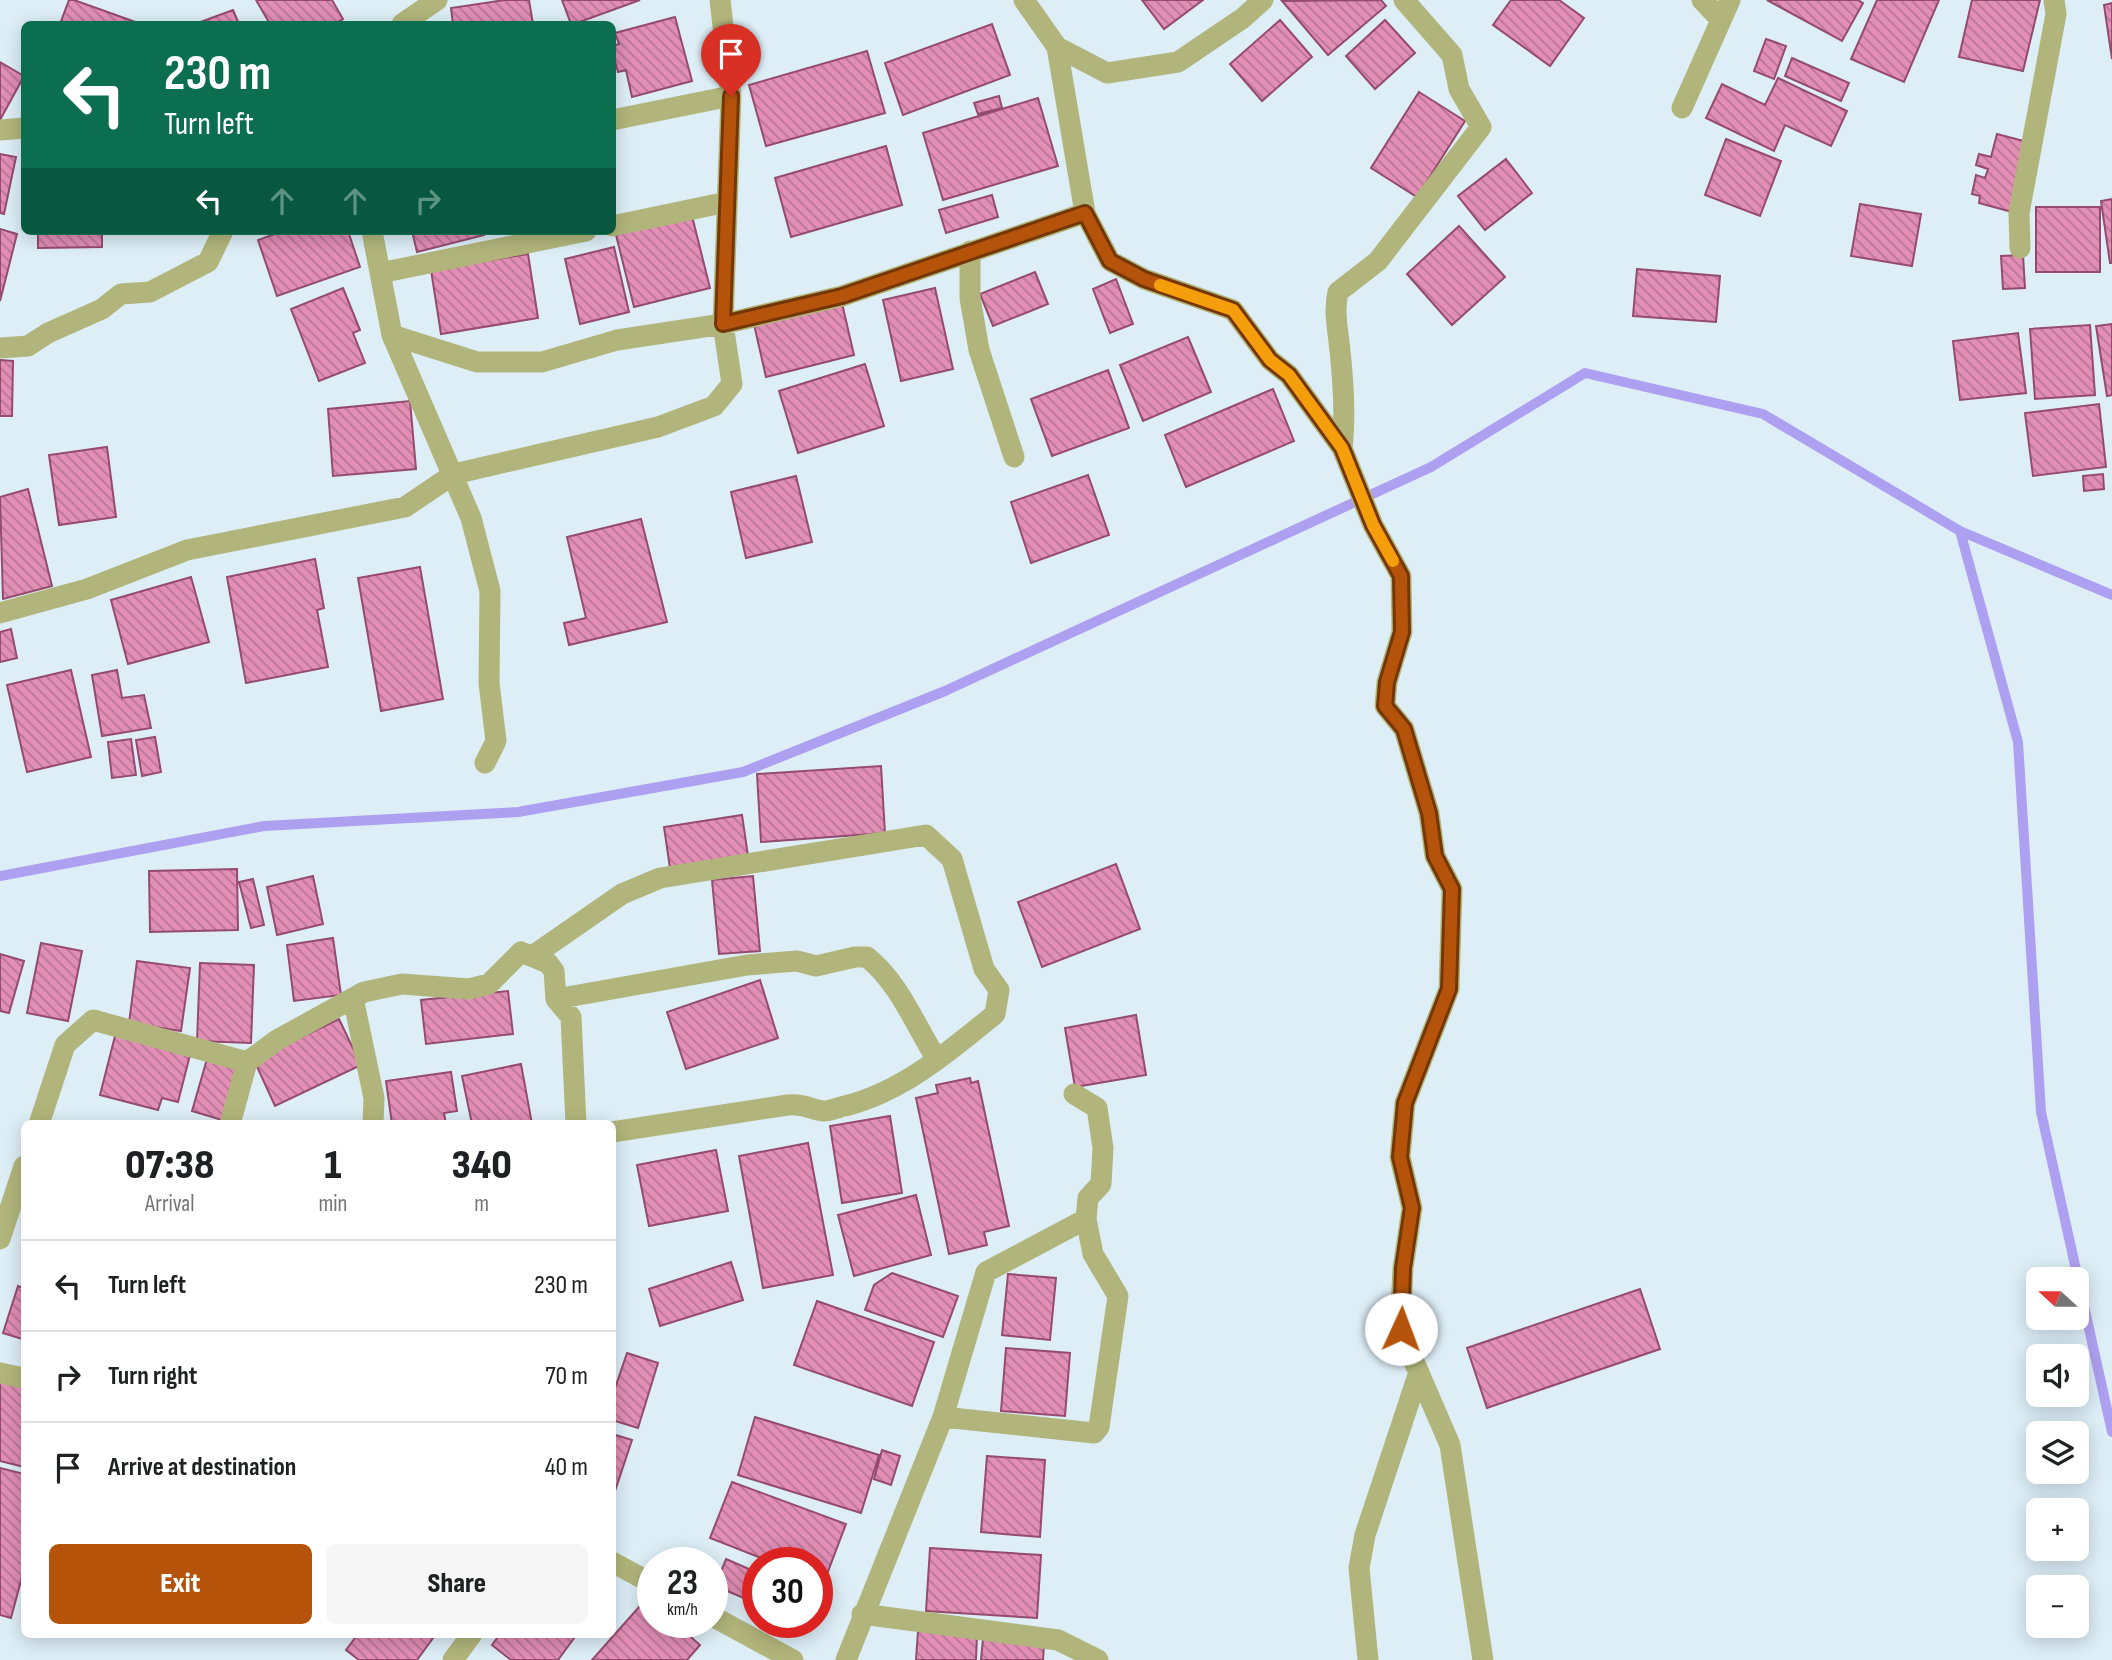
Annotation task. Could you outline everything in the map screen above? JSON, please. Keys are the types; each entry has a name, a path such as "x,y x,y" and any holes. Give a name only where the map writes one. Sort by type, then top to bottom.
{"street":[{"path":"406,21 438,0"},
{"path":"0,613 87,589 187,550 358,514 405,507 454,474 658,427 714,406 732,384 723,324 731,96 720,0"},
{"path":"1024,0 1057,47 1085,213 1110,261 1144,279 1233,310 1270,360 1289,375 1342,448 1373,525 1401,576 1402,632 1387,682 1385,706 1404,729 1429,813 1435,856 1452,889 1449,989 1405,1103 1400,1157 1412,1208 1403,1268 1401,1329 1450,1444 1483,1660"},
{"path":"1057,47 1107,73 1178,62 1243,18 1263,0"},
{"path":"1342,448 1344,430 1340,355 1334,310 1338,292 1378,261 1481,127 1460,89 1452,55 1404,0"},
{"path":"1702,0 1721,20"},
{"path":"1682,108 1730,0"},
{"path":"2020,248 2019,213 2056,14 2054,0"},
{"path":"616,119 731,96"},
{"path":"0,130 21,128"},
{"path":"616,225 727,202"},
{"path":"392,335 477,362 542,362 617,340 723,324 842,296 1085,213"},
{"path":"0,348 28,346 48,333 102,309 121,294 150,292 208,262 221,235"},
{"path":"373,235 392,335 471,518 489,591 488,683 496,741 485,763"},
{"path":"380,273 566,235"},
{"path":"970,251 970,298 979,350 1014,457"},
{"path":"534,955 622,894 660,878 926,835 952,859 985,970 999,990 995,1014 898,1087 824,1111 803,1103 625,1127 616,1130"},
{"path":"231,1120 247,1062 277,1040 364,992 402,984 469,989 489,984 521,952 534,955 548,963 554,971 556,999 571,1017 576,1120"},
{"path":"556,999 747,965 797,961 816,966 867,957 910,1008 913,1022 936,1058"},
{"path":"353,998 374,1098 373,1120"},
{"path":"40,1120 65,1045 93,1020 247,1062"},
{"path":"943,1417 1094,1433 1098,1427 1118,1296 1093,1254 1086,1219 1088,1198 1101,1184 1103,1148 1097,1108 1074,1094"},
{"path":"0,1239 21,1175"},
{"path":"846,1660 862,1614 943,1417 986,1272 1086,1219"},
{"path":"1368,1660 1359,1568 1365,1535 1419,1372"},
{"path":"0,1373 21,1377"},
{"path":"616,1564 637,1575"},
{"path":"862,1614 1058,1640 1098,1660"},
{"path":"728,1625 793,1660"},
{"path":"453,1660 469,1638"}],"building":[{"path":"69,0 74,0 133,21 61,21"},
{"path":"256,0 332,0 343,19 339,21 268,21"},
{"path":"505,0 529,0 532,21 453,21 451,8"},
{"path":"562,0 640,0 582,21 570,21"},
{"path":"1142,0 1203,0 1164,29"},
{"path":"1381,0 1386,6 1328,55 1282,1"},
{"path":"1511,0 1559,0 1584,18 1550,66 1493,25"},
{"path":"1767,0 1858,0 1863,3 1842,41"},
{"path":"1877,0 1939,0 1904,82 1851,59"},
{"path":"1972,0 2040,0 2023,71 1959,57"},
{"path":"2112,3 2112,59 2104,5"},
{"path":"233,10 238,21 203,21"},
{"path":"675,17 692,81 632,97 626,70 618,72 616,65 616,45 619,44 616,33"},
{"path":"1280,20 1312,57 1262,101 1230,64"},
{"path":"1385,20 1415,53 1375,89 1346,56"},
{"path":"992,24 1010,75 903,115 885,63"},
{"path":"1766,39 1786,46 1774,79 1754,71"},
{"path":"867,51 885,113 766,146 749,85"},
{"path":"1792,58 1849,83 1841,101 1785,76"},
{"path":"0,62 21,74 21,82 0,120"},
{"path":"1778,78 1847,111 1831,146 1785,125 1774,151 1706,118 1722,84 1765,105"},
{"path":"1419,92 1465,121 1417,197 1371,168"},
{"path":"999,96 1002,108 978,114 974,103"},
{"path":"1038,98 1058,166 943,200 923,133"},
{"path":"1997,134 2031,143 2012,212 1979,203 1980,196 1972,194 1976,175 1985,178 1988,169 1976,165 1979,154 1991,157"},
{"path":"1726,139 1781,161 1760,216 1705,195"},
{"path":"886,146 902,205 791,237 775,178"},
{"path":"0,154 16,157 4,214 0,213"},
{"path":"1506,159 1532,193 1485,230 1458,196"},
{"path":"992,195 998,217 946,233 939,210"},
{"path":"2112,199 2112,263 2110,263 2101,201"},
{"path":"1860,204 1921,214 1912,266 1851,256"},
{"path":"2036,207 2100,207 2100,272 2036,272"},
{"path":"692,216 710,288 634,307 616,235"},
{"path":"1459,226 1505,277 1452,325 1407,274"},
{"path":"0,229 17,234 0,301"},
{"path":"38,235 102,235 102,247 38,248"},
{"path":"272,235 349,235 360,267 277,296 258,240"},
{"path":"413,235 484,235 417,252"},
{"path":"614,247 629,312 580,324 565,259"},
{"path":"528,254 538,318 441,334 431,270"},
{"path":"2023,255 2025,288 2003,289 2001,256"},
{"path":"1637,269 1720,276 1716,322 1633,316"},
{"path":"1035,272 1048,304 993,326 980,294"},
{"path":"1116,279 1133,324 1110,333 1093,289"},
{"path":"343,288 360,330 353,333 365,363 319,381 291,309"},
{"path":"935,288 953,369 901,381 883,300"},
{"path":"841,299 854,355 766,377 753,320"},
{"path":"2112,324 2112,395 2107,396 2096,326"},
{"path":"2090,325 2095,395 2035,399 2030,329"},
{"path":"2018,333 2026,393 1960,400 1953,341"},
{"path":"1188,337 1211,392 1143,421 1120,365"},
{"path":"0,360 13,361 12,416 0,416"},
{"path":"865,364 884,426 798,453 779,391"},
{"path":"1108,370 1129,428 1052,456 1031,399"},
{"path":"1273,389 1294,441 1186,487 1165,435"},
{"path":"410,401 416,469 333,476 328,409"},
{"path":"2099,404 2106,467 2033,476 2025,413"},
{"path":"107,447 116,517 59,525 49,455"},
{"path":"2103,474 2104,489 2084,491 2083,476"},
{"path":"1088,475 1109,535 1031,563 1011,502"},
{"path":"796,476 812,542 746,558 731,492"},
{"path":"28,489 52,586 3,599 0,497"},
{"path":"641,519 667,622 569,645 564,623 586,618 567,537"},
{"path":"315,559 324,608 317,610 328,667 246,683 227,577"},
{"path":"420,567 443,699 381,711 358,578"},
{"path":"191,577 209,642 128,664 111,600"},
{"path":"11,629 17,658 0,662 0,632"},
{"path":"71,670 91,757 27,772 7,685"},
{"path":"117,670 122,698 144,695 151,728 102,736 92,675"},
{"path":"155,737 161,772 142,776 136,740"},
{"path":"131,739 136,775 112,778 108,742"},
{"path":"881,766 885,833 761,842 757,774"},
{"path":"742,815 748,856 670,868 664,827"},
{"path":"1116,864 1140,929 1042,967 1018,902"},
{"path":"237,869 238,930 150,932 149,871"},
{"path":"313,876 323,924 277,935 267,887"},
{"path":"753,876 760,951 719,954 712,880"},
{"path":"253,879 264,925 251,928 239,882"},
{"path":"333,938 341,995 294,1001 287,945"},
{"path":"41,943 82,951 68,1021 27,1013"},
{"path":"0,954 24,961 9,1013 0,1011"},
{"path":"137,961 190,968 181,1031 129,1023"},
{"path":"200,963 254,965 251,1043 197,1041"},
{"path":"760,980 778,1038 686,1069 667,1012"},
{"path":"508,991 513,1034 426,1044 421,1000"},
{"path":"1136,1015 1146,1075 1075,1087 1065,1028"},
{"path":"339,1019 361,1065 275,1106 254,1060"},
{"path":"116,1032 191,1051 178,1102 162,1098 158,1110 100,1095"},
{"path":"207,1059 237,1066 222,1120 192,1111"},
{"path":"521,1064 531,1120 471,1120 462,1076"},
{"path":"451,1072 457,1111 444,1113 445,1120 391,1120 386,1081"},
{"path":"970,1078 971,1083 978,1081 1009,1226 984,1232 987,1245 949,1254 916,1098 938,1093 936,1085"},
{"path":"890,1116 902,1193 842,1203 830,1126"},
{"path":"808,1143 833,1275 763,1288 739,1156"},
{"path":"716,1150 728,1211 649,1226 637,1165"},
{"path":"916,1195 931,1255 854,1276 838,1215"},
{"path":"731,1262 743,1300 660,1326 649,1289"},
{"path":"892,1273 958,1296 943,1337 865,1310 874,1285"},
{"path":"1008,1274 1056,1278 1050,1340 1002,1335"},
{"path":"18,1286 21,1287 21,1339 3,1333"},
{"path":"1640,1289 1660,1349 1487,1408 1467,1348"},
{"path":"817,1301 934,1342 912,1406 794,1365"},
{"path":"1006,1348 1070,1353 1065,1416 1001,1411"},
{"path":"627,1353 658,1363 638,1428 616,1421 616,1385"},
{"path":"0,1377 21,1382 21,1466 0,1461"},
{"path":"755,1417 879,1455 861,1513 738,1475"},
{"path":"616,1435 632,1440 616,1488"},
{"path":"882,1450 900,1456 891,1485 874,1479"},
{"path":"987,1456 1045,1460 1040,1537 981,1532"},
{"path":"0,1468 21,1473 21,1580 11,1618 0,1615"},
{"path":"732,1482 846,1524 833,1558 833,1547 742,1547 742,1550 710,1538"},
{"path":"930,1548 1041,1555 1037,1618 926,1611"},
{"path":"728,1560 742,1566 742,1597 728,1591"},
{"path":"637,1609 637,1638 692,1638 700,1645 687,1660 592,1660 612,1638 616,1638 616,1633"},
{"path":"918,1631 977,1634 976,1660 916,1660"},
{"path":"355,1638 433,1638 417,1660 359,1660 346,1650"},
{"path":"497,1638 574,1638 558,1660 511,1660 492,1645"},
{"path":"983,1639 1044,1645 1043,1660 981,1660"}],"waterway":[{"path":"0,876 264,826 518,812 743,772 945,691 1431,467 1585,373 1763,414 1960,531 2112,595"},
{"path":"1960,531 2018,742 2041,1112 2112,1432"}],"slow traffic":[{"path":"1160,285 1233,310 1270,360 1289,375 1342,448 1373,525 1393,561"}],"route":[{"path":"731,96 723,324 842,296 1085,213 1110,261 1144,279 1233,310 1270,360 1289,375 1342,448 1373,525 1401,576 1402,632 1387,682 1385,706 1404,729 1429,813 1435,856 1452,889 1449,989 1405,1103 1400,1157 1412,1208 1403,1268 1401,1329"}]}
